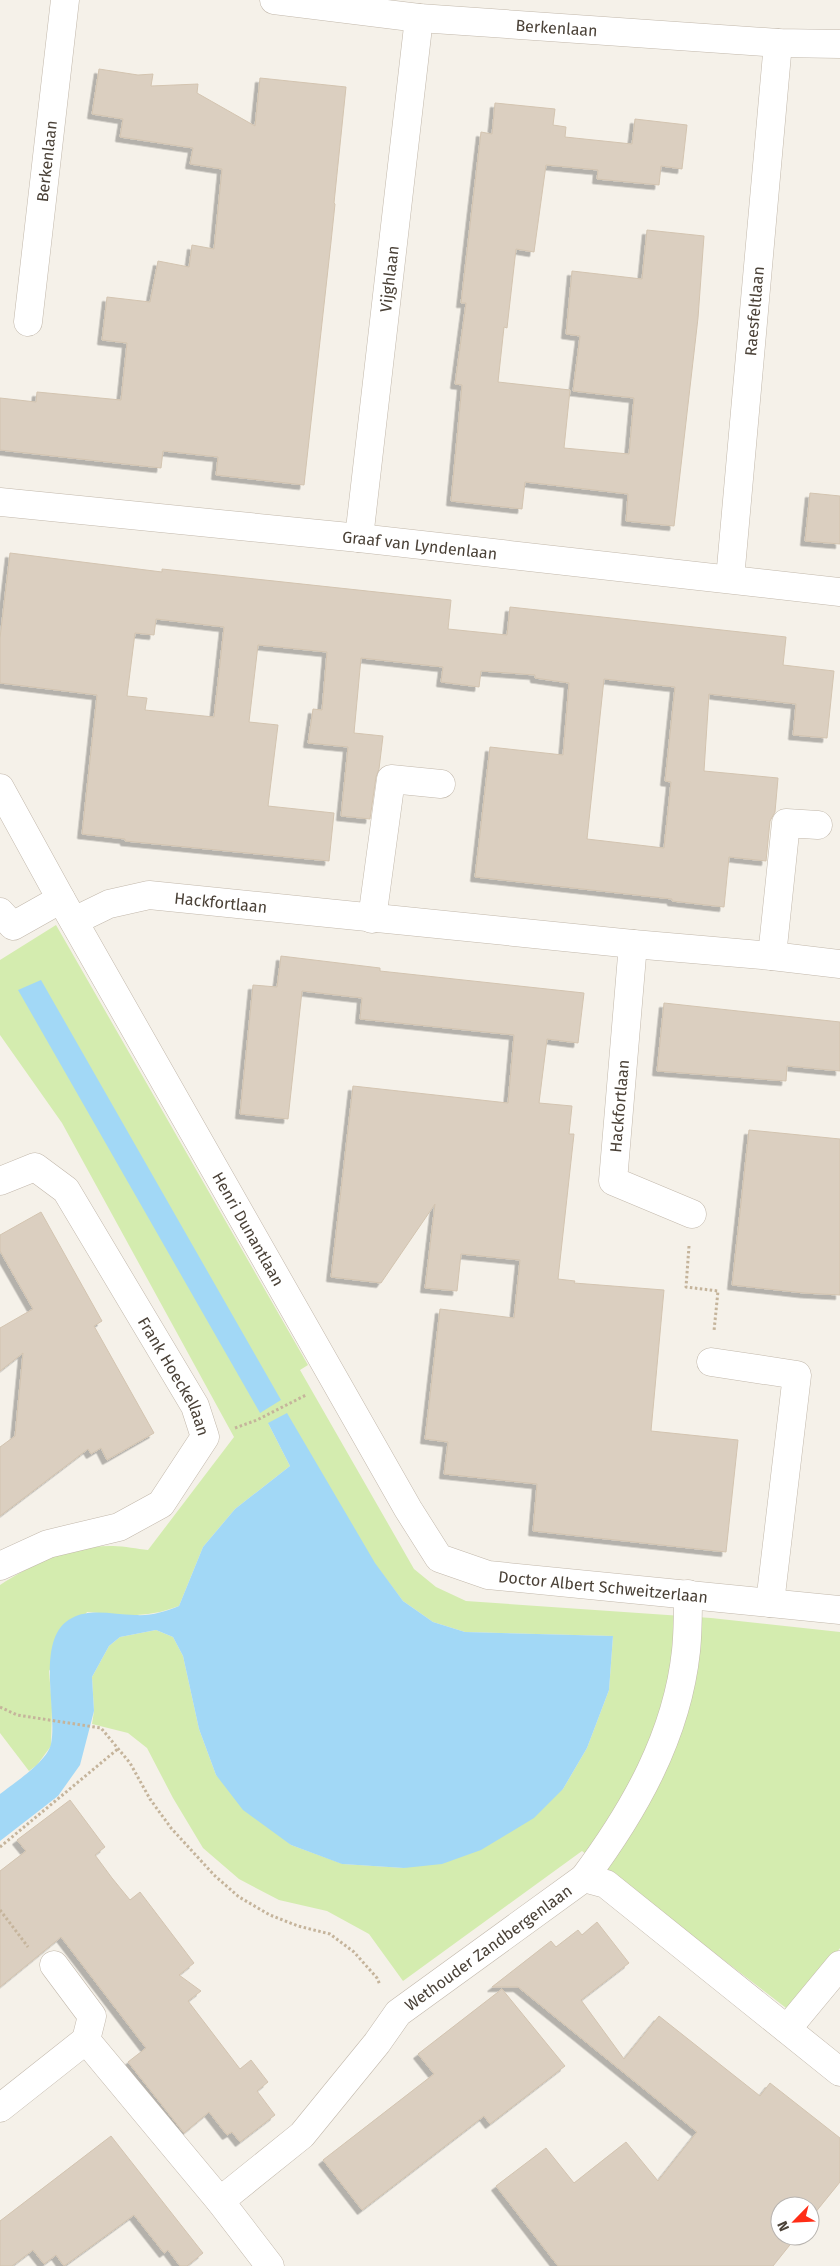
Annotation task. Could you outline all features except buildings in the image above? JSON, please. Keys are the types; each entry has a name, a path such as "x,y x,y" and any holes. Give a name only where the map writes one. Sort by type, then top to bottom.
{"street":[{"name":"Berkenlaan","path":"28,322 65,0"},
{"name":"Berkenlaan","path":"274,0 419,18 778,43 840,44"},
{"name":"Vijghlaan","path":"359,538 419,18"},
{"name":"Raesfeltlaan","path":"730,579 778,43"},
{"name":"Graaf van Lyndenlaan","path":"0,502 359,538 840,592"},
{"path":"372,919 391,779 441,784"},
{"name":"Henri Dunantlaan","path":"0,788 67,910 408,1509 439,1558"},
{"path":"772,956 786,823 818,825"},
{"name":"Hackfortlaan","path":"67,910 109,904 149,895 372,919 840,964"},
{"path":"0,912 13,926 67,910"},
{"name":"Hackfortlaan","path":"633,944 613,1181 692,1214"},
{"name":"Frank Hoeckellaan","path":"0,1182 35,1167 66,1190 195,1406 206,1437 161,1504 120,1527 48,1544 0,1566"},
{"path":"711,1362 797,1376 770,1603"},
{"name":"Doctor Albert Schweitzerlaan","path":"439,1558 488,1575 840,1610"},
{"path":"584,1878 630,1810 663,1747 676,1706 686,1652 688,1594"},
{"name":"Wethouder Zandbergenlaan","path":"220,2201 302,2135 377,2043 398,2013 584,1878 606,1884 840,2072"},
{"path":"0,2108 86,2040 92,2016 54,1965"},
{"path":"787,2030 840,1965"},
{"path":"86,2040 220,2201 270,2266"}],"path":[{"path":"692,1214 686,1287 718,1291 711,1362"},
{"path":"257,1420 290,1403"},
{"path":"0,1707 30,1717 101,1728 119,1748 170,1828 214,1875 239,1897 270,1915 298,1926 330,1934 354,1952 376,1978 398,2013"},
{"path":"0,1847 119,1748"},
{"path":"0,1910 38,1960 54,1965"}],"green space":[{"path":"56,925 308,1365 300,1370 414,1569 436,1587 466,1601 711,1618 840,1632 840,1948 790,2011 582,1851 403,1981 369,1934 327,1911 279,1900 239,1879 203,1848 173,1798 147,1748 128,1733 92,1724 94,1711 92,1677 109,1646 120,1637 156,1630 173,1637 183,1656 199,1729 216,1775 291,1845 343,1864 404,1868 563,1789 587,1748 609,1690 613,1636 465,1632 433,1622 403,1601 268,1423 290,1466 235,1509 203,1547 179,1606 155,1613 134,1615 87,1612 49,1671 52,1707 51,1746 37,1765 29,1771 0,1733 0,1585 26,1569 68,1552 98,1546 122,1546 148,1550 234,1437 62,1123 0,1035 0,960"}],"water":[{"path":"41,980 281,1400 260,1413 18,990"},
{"path":"287,1413 375,1563 403,1601 433,1622 465,1632 613,1636 609,1690 587,1748 563,1789 534,1818 481,1850 442,1864 404,1868 342,1864 291,1845 243,1810 216,1775 199,1729 183,1656 173,1637 156,1630 120,1637 109,1646 92,1677 94,1711 80,1765 58,1796 0,1841 0,1794 37,1765 51,1744 51,1658 54,1641 60,1628 72,1618 87,1613 147,1615 179,1606 203,1547 235,1509 290,1466 268,1423"}]}
